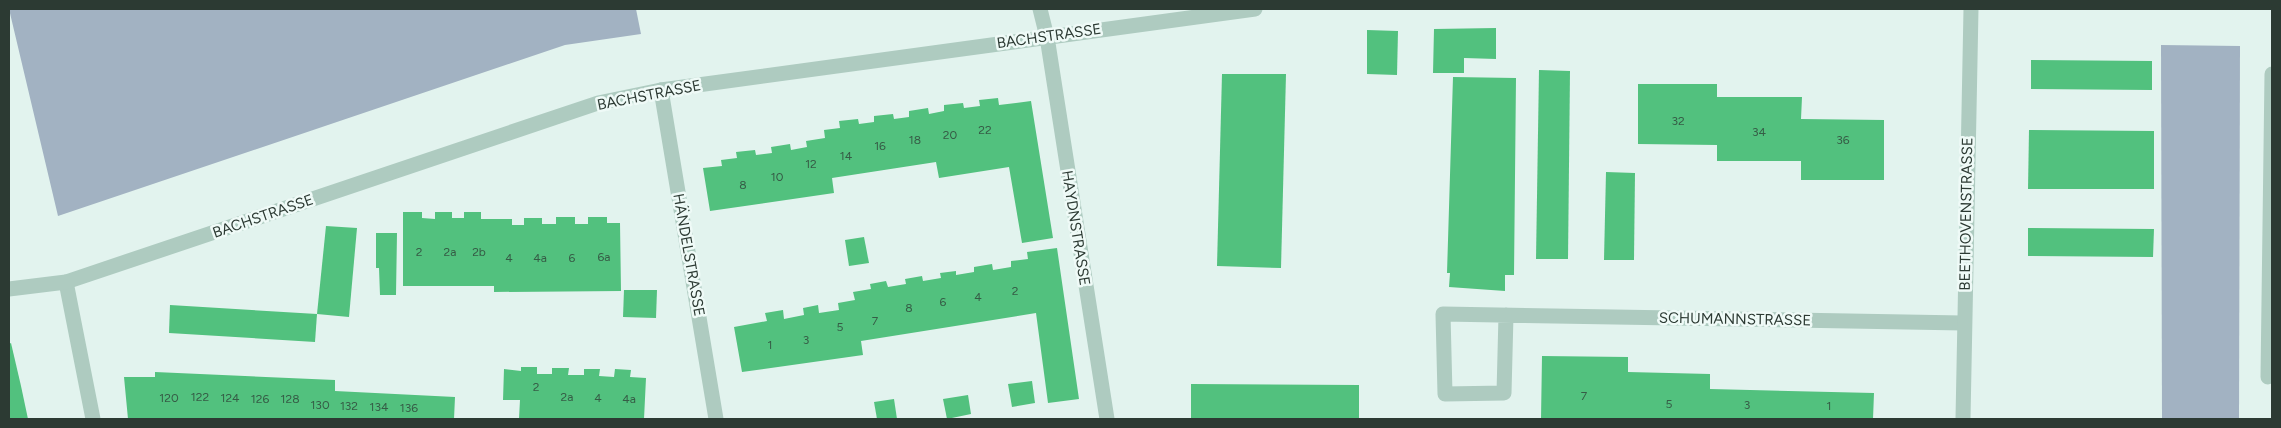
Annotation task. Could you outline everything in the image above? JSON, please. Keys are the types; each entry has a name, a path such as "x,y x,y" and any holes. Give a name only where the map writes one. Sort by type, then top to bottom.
{"street":[{"name":"HAYDNSTRASSE","path":"1040,9 1046,36 1107,419"},
{"name":"BACHSTRASSE","path":"9,289 66,282 598,104 661,90 1255,9"},
{"name":"BEETHOVENSTRASSE","path":"1963,419 1963,323 1971,9"},
{"path":"2268,377 2272,74"},
{"name":"HÄNDELSTRASSE","path":"661,90 716,419"},
{"path":"66,282 93,419"},
{"name":"SCHUMANNSTRASSE","path":"1506,315 1504,393 1445,394 1444,314 1506,315 1963,323"}],"shaded area":[{"path":"9,9 636,9 641,34 565,45 58,216"},
{"path":"2161,45 2240,46 2239,419 2162,419"}],"building":[{"path":"1496,28 1496,59 1464,58 1464,73 1433,73 1434,29"},
{"path":"1367,30 1398,31 1397,75 1367,74"},
{"path":"2031,60 2152,61 2152,90 2031,89"},
{"path":"1539,70 1570,71 1568,259 1536,259"},
{"path":"1222,74 1286,74 1281,268 1217,266"},
{"path":"1453,77 1516,78 1514,275 1505,275 1505,291 1449,287 1450,273 1447,273"},
{"path":"1638,84 1717,84 1717,97 1802,97 1801,119 1884,120 1884,180 1801,180 1801,161 1717,161 1717,145 1638,144"},
{"path":"998,98 999,105 1031,101 1053,238 1022,243 1009,167 939,178 936,162 832,178 834,193 710,211 703,168 722,166 721,160 737,158 736,152 755,150 756,155 772,153 771,147 790,144 791,150 807,147 806,141 825,138 824,130 840,128 839,121 858,119 859,124 874,122 874,116 893,114 894,119 909,117 909,111 928,108 929,114 944,111 944,105 963,103 964,108 980,106 979,100"},
{"path":"2029,130 2154,131 2154,189 2028,189"},
{"path":"1606,172 1635,173 1634,260 1604,260"},
{"path":"403,212 422,212 422,218 435,219 435,212 452,212 452,218 464,218 464,212 481,212 481,219 512,219 512,225 524,225 524,218 542,218 542,224 556,224 556,217 575,217 575,224 588,224 588,217 607,217 607,223 620,223 621,291 494,292 494,286 403,286"},
{"path":"326,226 357,228 349,317 317,314"},
{"path":"2028,228 2154,229 2153,257 2028,256"},
{"path":"376,233 397,233 396,295 380,295 379,268 376,268"},
{"path":"864,237 869,263 849,266 845,240"},
{"path":"1057,248 1079,399 1048,403 1036,313 861,341 863,355 742,372 734,327 767,321 765,313 783,310 784,319 804,315 803,308 818,305 819,313 839,310 838,303 855,300 853,292 871,289 870,284 886,281 888,287 906,284 905,279 922,276 923,281 941,278 940,273 956,271 956,275 974,272 974,267 992,264 993,270 1011,267 1011,261 1028,259 1027,252"},
{"path":"624,290 657,290 656,318 623,317"},
{"path":"170,305 317,314 315,342 169,333"},
{"path":"11,343 28,419 9,419 9,344"},
{"path":"1542,356 1628,357 1628,372 1710,374 1710,389 1874,393 1873,419 1541,419"},
{"path":"521,367 537,367 537,374 552,374 552,368 569,368 568,375 584,375 584,369 600,369 599,376 614,377 615,369 631,370 630,377 646,378 644,419 519,419 520,400 503,400 504,369 521,371"},
{"path":"155,372 335,380 335,391 455,397 454,419 128,419 124,377 155,377"},
{"path":"1032,381 1035,403 1012,407 1008,384"},
{"path":"1191,384 1359,385 1359,419 1191,419"},
{"path":"968,395 971,414 947,419 943,399"},
{"path":"894,399 897,419 877,419 874,402"}]}
